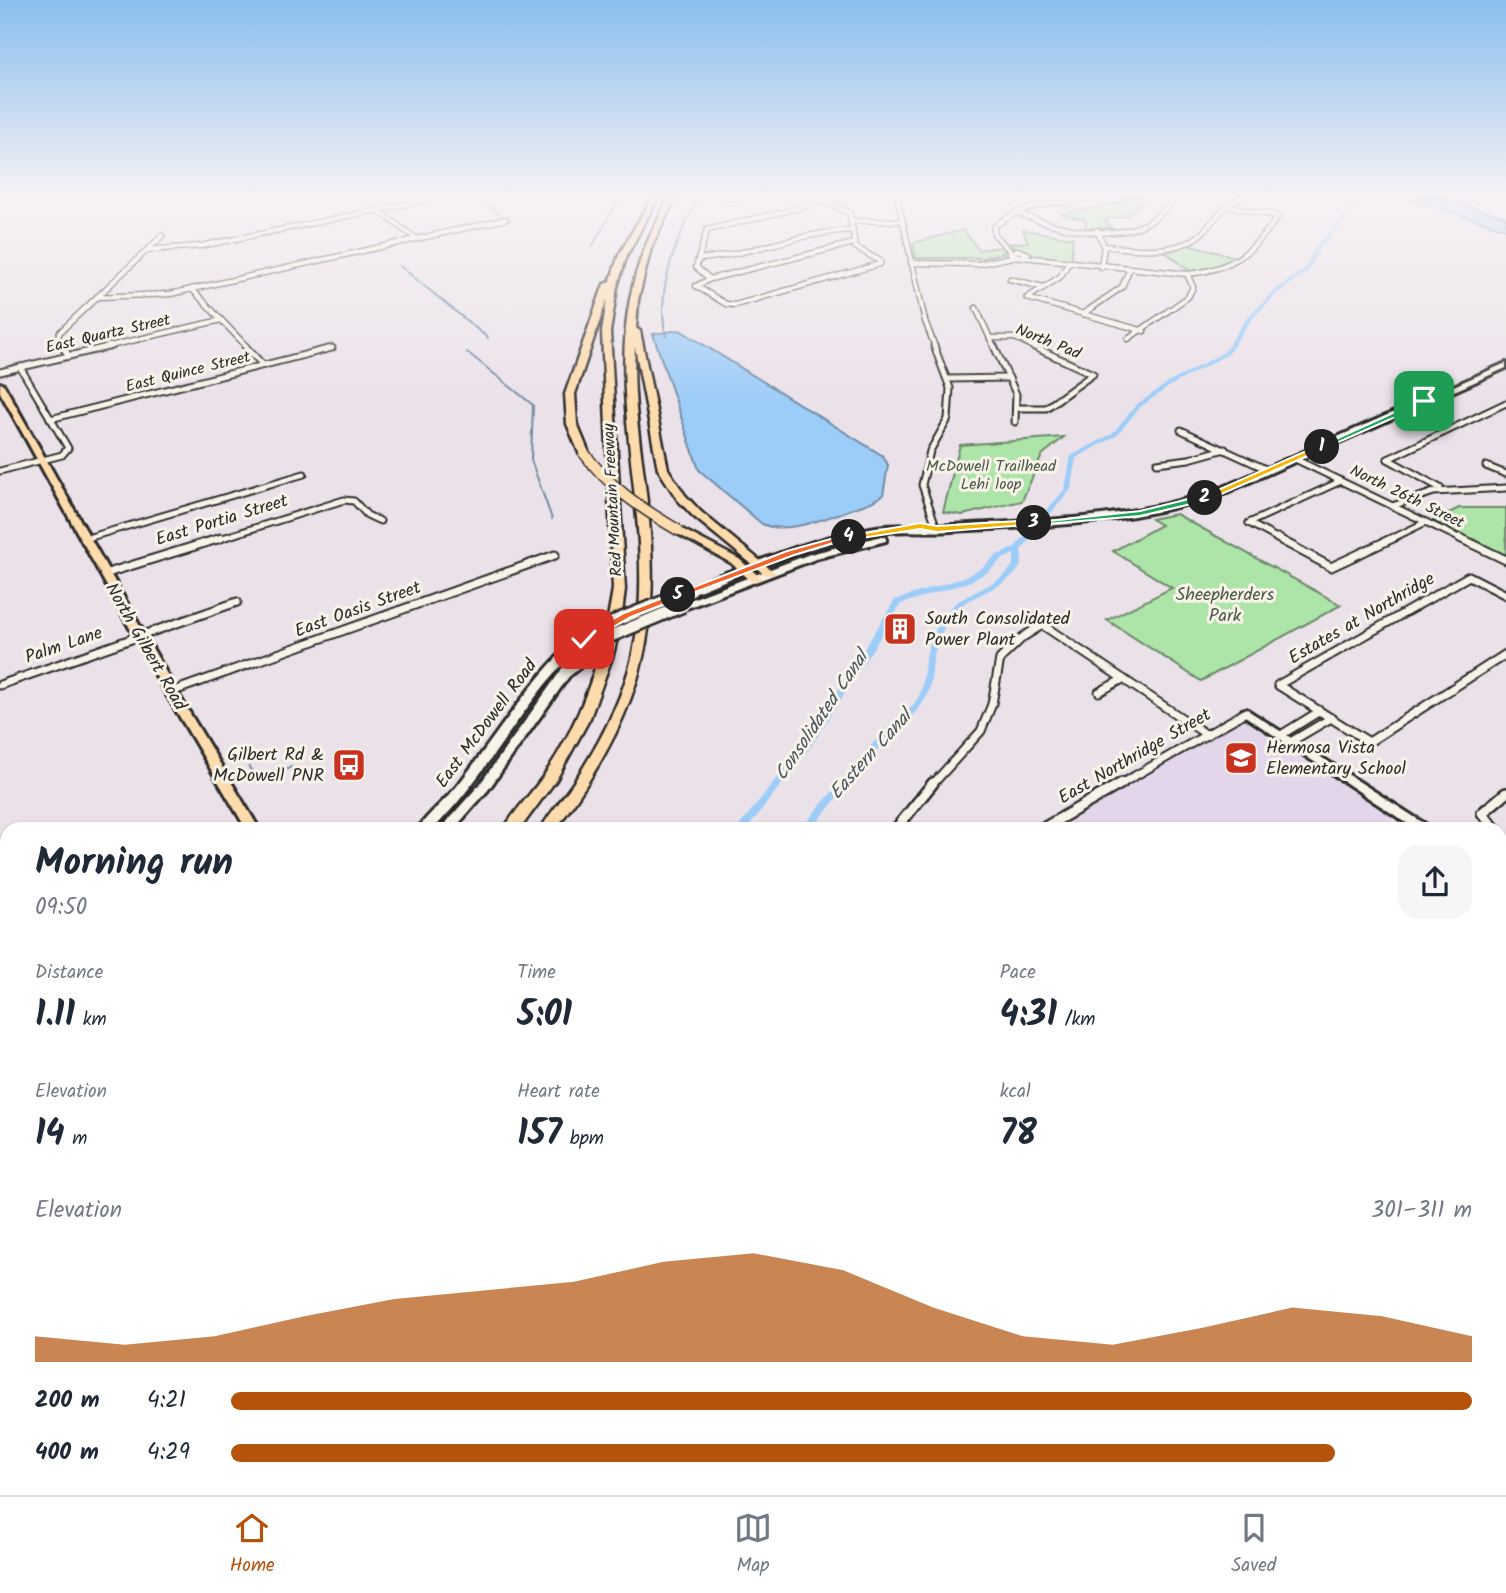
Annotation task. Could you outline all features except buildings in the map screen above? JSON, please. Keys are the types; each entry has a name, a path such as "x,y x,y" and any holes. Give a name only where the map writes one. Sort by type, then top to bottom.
{"highway":[{"path":"617,266 606,286 570,394 572,424 584,453 597,471 625,497 750,574"},
{"name":"Red Mountain Freeway","path":"517,822 571,743 603,669 614,630 619,589 606,352 613,287 620,266"},
{"name":"Red Mountain Freeway","path":"553,822 573,795 612,729 626,698 644,629 647,582 628,351 629,318 641,266"},
{"path":"633,309 638,351 663,469 681,497 697,514 765,569"}],"main road":[{"name":"East McDowell Road","path":"431,822 468,783 534,689 569,651 617,620 690,591 849,546 925,534 937,529 1123,516 1208,497 1506,365"},
{"path":"1496,369 1506,373"},
{"name":"North Gilbert Road","path":"0,385 139,636 249,822"},
{"name":"East McDowell Road","path":"452,822 484,787 566,672 611,636 750,574"}],"street":[{"path":"69,356 58,335 130,266"},
{"path":"97,297 147,296 192,289 297,266"},
{"path":"697,266 697,271 710,279"},
{"path":"763,266 710,279 696,286 726,304 735,305 874,266"},
{"path":"912,266 925,321 947,380 950,398 948,419 930,451 922,485 937,529"},
{"path":"1067,266 1065,273 1027,298 1144,331"},
{"path":"1087,266 1187,274 1222,270 1233,266"},
{"path":"1083,314 1122,287 1129,270"},
{"path":"1128,339 1144,331 1191,294 1193,287 1187,274"},
{"path":"1010,278 1043,288"},
{"path":"192,289 263,366"},
{"name":"North Pad","path":"976,308 1016,394 1015,422"},
{"name":"East Quartz Street","path":"0,372 221,320"},
{"name":"North Pad","path":"990,338 1015,338 1093,373 1046,408 1017,408"},
{"name":"East Quince Street","path":"50,419 332,348"},
{"path":"0,471 65,454 68,448 20,368"},
{"path":"947,380 1009,378"},
{"path":"1440,488 1388,459 1506,403"},
{"path":"1181,430 1268,470"},
{"path":"1157,463 1189,459 1225,449"},
{"name":"North 26th Street","path":"1295,458 1506,561"},
{"path":"1486,466 1506,474"},
{"path":"84,539 304,474"},
{"path":"1341,481 1249,523 1331,567 1426,522"},
{"path":"1392,506 1411,496 1440,488 1506,488"},
{"name":"East Portia Street","path":"104,574 350,499 367,515 380,521"},
{"name":"East Oasis Street","path":"171,692 555,555"},
{"name":"Estates at Northridge","path":"1506,595 1469,576 1278,685 1369,741 1506,654"},
{"name":"Palm Lane","path":"0,685 237,602"},
{"path":"1032,618 1207,734"},
{"path":"900,822 981,731 992,704 1000,659 1023,637 1042,625"},
{"path":"1098,692 1123,679"},
{"path":"1246,712 1414,822"},
{"name":"East Northridge Street","path":"1054,822 1246,712"},
{"path":"1286,738 1304,721 1320,712"},
{"path":"1286,738 1331,718"},
{"path":"1304,721 1314,727"},
{"path":"1490,822 1482,813 1506,793"}],"shaded area":[{"name":"Hermosa Vista Elementary School","path":"1246,712 1400,811 1384,822 1054,822"}],"green space":[{"path":"1183,266 1226,266 1222,268 1191,272"},
{"name":"McDowell Trailhead Lehi loop","path":"1064,437 1042,455 1022,501 962,515 943,512 960,445"},
{"path":"1459,508 1506,508 1506,556 1433,521"},
{"name":"Sheepherders Park","path":"1176,514 1341,605 1201,681 1107,620 1172,588 1113,551 1161,525 1151,519"}],"water":[{"path":"680,330 883,456 888,465 883,495 871,502 801,525 773,527 762,524 699,470 653,334"}],"waterway":[{"path":"400,266 488,338"},
{"path":"666,336 663,300 670,266"},
{"path":"1017,550 1068,489 1073,457 1114,435 1138,406 1168,385 1226,353 1248,320 1308,266"},
{"path":"467,352 533,405 531,460 552,519"},
{"name":"Consolidated Canal","path":"746,822 808,744 898,602 968,579 985,570 998,558 1017,550"},
{"name":"Eastern Canal","path":"812,822 877,744 919,703 925,690 932,649 953,609 1007,577 1019,560 1017,550"},
{"path":"249,767 257,781 291,767"}],"place":[{"name":"South Consolidated Power Plant","path":"900,629"},
{"name":"Hermosa Vista Elementary School","path":"1241,758"},
{"name":"Gilbert Rd & McDowell PNR","path":"349,765"}],"route":[{"path":"584,639 643,608 791,553 846,537 920,526 937,529 1123,516 1180,505 1208,497 1424,401"}]}
